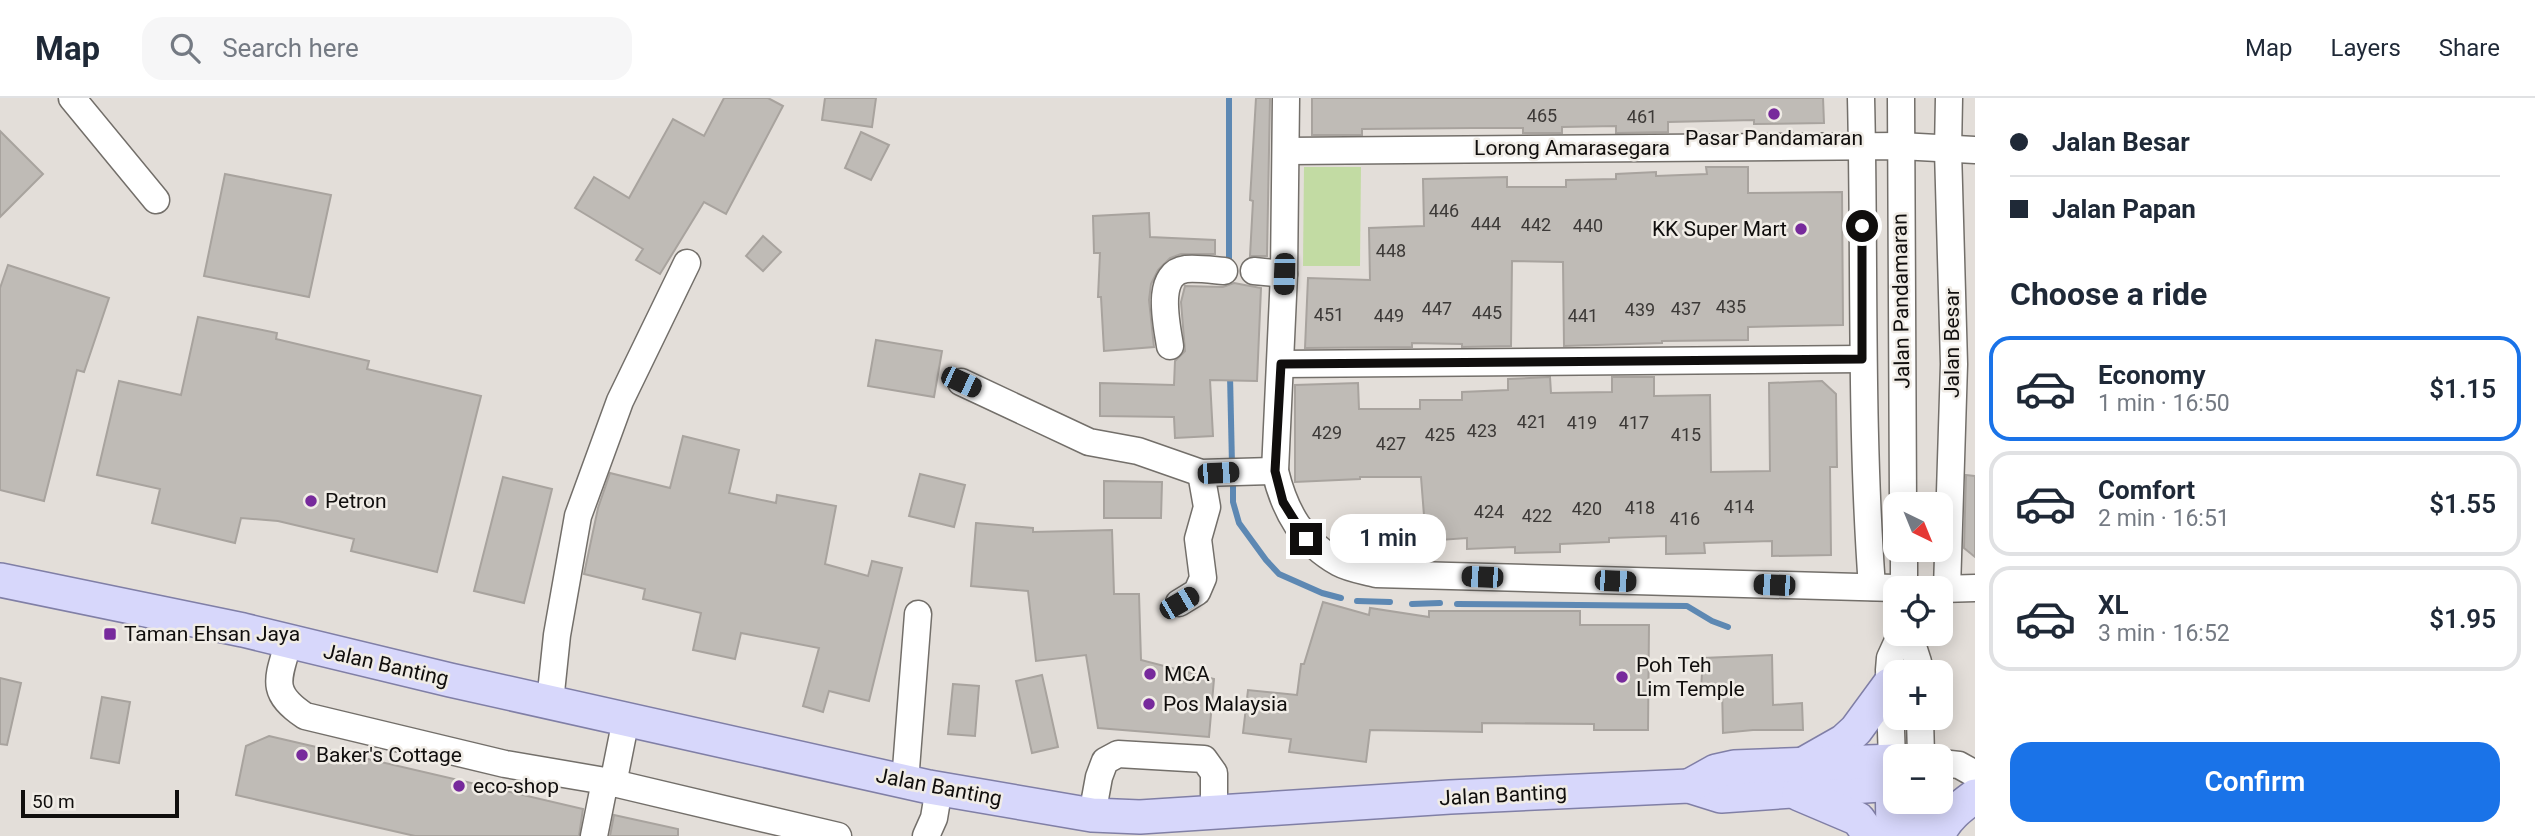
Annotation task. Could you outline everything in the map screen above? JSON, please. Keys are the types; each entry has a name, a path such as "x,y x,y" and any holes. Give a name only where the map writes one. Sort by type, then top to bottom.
{"main road":[{"name":"Jalan Banting","path":"0,580 289,641 905,782 1093,815 1137,827 1214,813 1450,797 1689,786 1721,796 1798,778 1883,770"},
{"path":"1870,836 1858,819 1798,778 1844,741 1883,692"},
{"path":"1938,836 1941,828 1958,808 1975,796"},
{"path":"1893,836 1895,814"},
{"path":"1922,836 1923,814"}],"street":[{"path":"72,98 156,200"},
{"path":"1286,98 1281,364 1263,471 1306,539 1341,564 1376,574 1883,588"},
{"path":"1861,98 1865,492 1883,583"},
{"name":"Jalan Pandamaran","path":"1900,98 1903,492"},
{"name":"Jalan Besar","path":"1945,576 1964,364 1948,150 1949,98"},
{"name":"Lorong Amarasegara","path":"1287,150 1862,146 1975,150"},
{"path":"550,702 557,635 578,516 620,401 687,263"},
{"path":"1170,346 1164,304 1167,283 1174,274 1184,269 1224,271"},
{"path":"1254,271 1284,274"},
{"path":"1281,364 1862,359"},
{"path":"961,382 1089,442 1138,451 1210,473 1263,471"},
{"path":"1179,603 1197,592 1203,578 1198,539 1207,507 1210,473"},
{"path":"1953,589 1975,588"},
{"path":"905,782 918,614"},
{"path":"289,641 281,669 279,690 287,704 306,716 505,764 609,783 838,836"},
{"path":"594,836 626,719"},
{"path":"1093,815 1099,777 1105,761 1118,754 1204,759 1214,773 1214,813"},
{"path":"1953,764 1975,774"},
{"path":"1953,782 1975,774"},
{"path":"926,836 934,818 939,788"}],"green space":[{"path":"1304,167 1361,167 1360,266 1303,266"}],"building":[{"path":"724,98 768,98 783,106 726,214 704,202 660,274 636,260 643,249 575,208 594,177 629,198 673,119 704,136"},
{"path":"825,98 876,98 872,127 822,120"},
{"path":"1256,98 1270,98 1267,256 1250,256 1253,201 1250,200"},
{"path":"1312,98 1823,98 1824,123 1754,124 1754,120 1668,122 1668,132 1616,133 1616,126 1562,127 1562,133 1523,133 1523,128 1473,128 1362,129 1362,135 1312,135"},
{"path":"0,131 43,174 0,217"},
{"path":"861,132 889,145 871,180 845,168"},
{"path":"1706,167 1748,167 1748,193 1842,192 1843,325 1748,327 1748,340 1564,346 1563,262 1512,261 1511,346 1462,347 1462,344 1412,343 1412,347 1305,348 1308,278 1370,280 1369,228 1424,226 1423,179 1507,177 1507,187 1566,187 1566,180 1616,179 1616,174 1707,174"},
{"path":"225,174 331,195 309,297 204,276"},
{"path":"1149,213 1150,237 1215,240 1215,254 1181,254 1170,258 1158,270 1151,284 1149,300 1154,347 1104,351 1101,297 1098,297 1100,253 1094,253 1093,216"},
{"path":"763,236 781,252 763,271 746,256"},
{"path":"8,265 109,298 84,372 77,370 44,501 0,490 0,288"},
{"path":"1234,283 1261,288 1257,381 1210,380 1213,436 1175,438 1174,417 1100,416 1100,383 1174,385 1175,361 1185,351 1181,302 1185,286 1223,287"},
{"path":"198,317 277,333 276,339 369,361 367,369 481,396 437,572 351,551 354,539 278,521 241,518 235,543 152,523 160,489 97,475 119,381 181,395"},
{"path":"876,340 942,351 934,397 868,386"},
{"path":"1550,377 1551,393 1612,392 1612,377 1654,377 1654,396 1710,395 1711,472 1770,471 1769,383 1822,381 1836,394 1837,467 1830,467 1831,555 1772,556 1772,541 1704,543 1705,553 1666,554 1666,536 1609,538 1609,542 1560,544 1560,552 1515,553 1515,547 1467,549 1467,538 1426,541 1421,477 1360,477 1295,482 1295,385 1358,383 1359,409 1420,409 1420,400 1462,400 1462,392 1508,390 1508,379"},
{"path":"683,436 739,450 729,493 776,503 777,495 836,506 825,564 868,576 872,561 902,568 869,701 829,691 823,712 803,706 819,648 741,633 735,659 693,650 701,613 643,599 645,589 584,574 598,508 610,473 670,488"},
{"path":"920,474 965,485 954,527 909,516"},
{"path":"1966,475 1975,476 1975,557 1964,548"},
{"path":"503,477 552,489 524,603 474,591"},
{"path":"1104,481 1162,482 1161,518 1104,518"},
{"path":"976,523 1033,528 1033,532 1112,530 1114,594 1139,594 1141,660 1214,679 1209,737 1098,728 1086,655 1036,661 1028,591 971,586"},
{"path":"1323,602 1369,615 1370,608 1429,617 1429,611 1580,611 1580,625 1649,625 1648,730 1594,730 1594,724 1482,723 1482,732 1370,730 1366,762 1289,752 1291,739 1243,733 1248,690 1297,695 1301,664 1304,664"},
{"path":"1772,655 1773,705 1802,703 1803,730 1723,733 1722,688 1701,689 1703,658"},
{"path":"1042,675 1058,747 1032,753 1016,681"},
{"path":"0,678 21,683 7,745 0,744"},
{"path":"953,684 979,686 975,736 948,734"},
{"path":"102,697 130,702 119,763 91,758"},
{"path":"269,736 583,809 579,836 415,836 236,795 246,746"},
{"path":"614,815 678,829 678,836 610,836"}],"waterway":[{"path":"1229,98 1229,266"},
{"path":"1230,375 1232,465"},
{"path":"1233,479 1233,502 1239,523 1266,560 1279,574 1322,593 1341,598"},
{"path":"1357,601 1390,602"},
{"path":"1412,604 1440,603"},
{"path":"1457,604 1687,606 1728,627"}],"place":[{"name":"Pasar Pandamaran","path":"1774,114"},
{"name":"KK Super Mart","path":"1801,229"},
{"name":"Petron","path":"311,501"},
{"name":"Taman Ehsan Jaya","path":"110,634"},
{"name":"MCA","path":"1150,674"},
{"name":"Poh Teh Lim Temple","path":"1622,677"},
{"name":"Pos Malaysia","path":"1149,704"},
{"name":"Baker's Cottage","path":"302,755"},
{"name":"eco-shop","path":"459,786"}],"route":[{"path":"1306,539 1283,502 1275,471 1281,364 1862,359 1862,226"}]}
